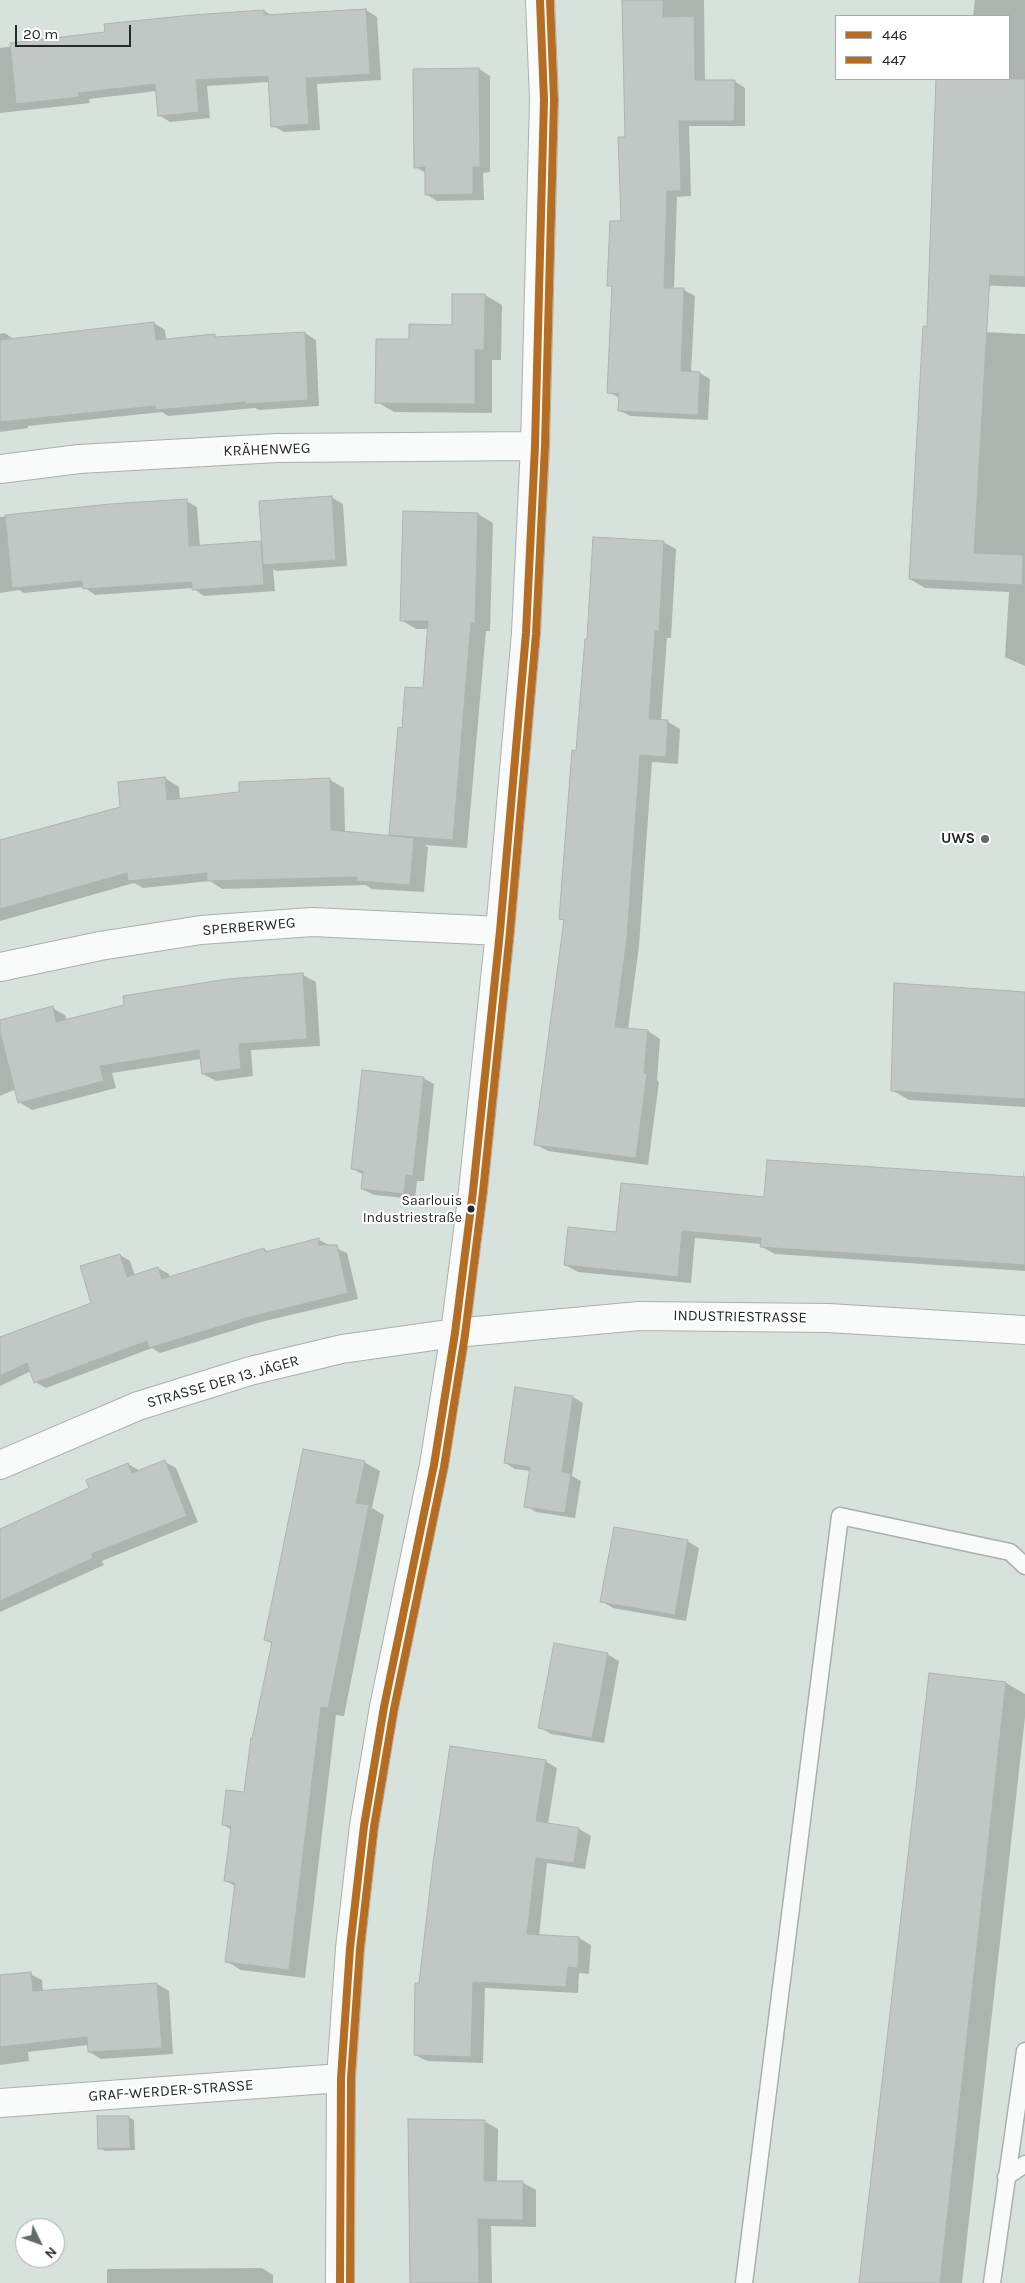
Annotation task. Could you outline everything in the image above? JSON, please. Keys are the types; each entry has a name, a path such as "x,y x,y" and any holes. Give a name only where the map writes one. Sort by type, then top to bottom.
{"street":[{"path":"340,2283 341,2078 350,1948 364,1826 384,1708 434,1465 455,1333 473,1191 500,930 526,633 535,446 544,100 540,0"},
{"name":"KRÄHENWEG","path":"0,469 79,460 277,448 535,446"},
{"name":"SPERBERWEG","path":"0,967 100,946 192,932 302,922 416,925 500,930"},
{"name":"INDUSTRIESTRASSE","path":"455,1333 639,1316 828,1318 1025,1330"},
{"name":"STRASSE DER 13. JÄGER","path":"0,1465 138,1406 250,1371 342,1349 455,1333"},
{"name":"GRAF-WERDER-STRASSE","path":"0,2103 341,2078"}],"lane":[{"path":"744,2283 840,1516 1010,1552 1025,1566"},
{"path":"992,2283 1025,2051"},
{"path":"1006,2177 1025,2164"}],"building":[{"path":"622,0 663,0 663,17 694,16 695,80 735,80 734,121 679,121 681,191 667,191 664,288 684,288 681,371 700,372 698,415 618,411 619,394 607,393 612,286 607,286 610,221 621,221 618,137 625,137"},
{"path":"366,9 370,74 306,78 309,124 271,127 268,76 196,80 199,112 181,114 158,116 155,84 78,93 79,97 16,104 10,43 105,32 104,24 192,15 264,10 264,15"},
{"path":"479,68 480,167 473,167 473,194 425,195 425,167 414,168 413,69"},
{"path":"1025,79 1025,277 990,275 974,553 1023,555 1022,585 909,579 923,326 927,327 936,80"},
{"path":"452,294 485,294 484,350 475,350 475,404 375,403 376,339 409,339 409,324 452,325"},
{"path":"154,322 156,340 215,334 215,337 305,332 308,400 246,404 246,402 156,410 155,406 0,422 0,340"},
{"path":"332,496 336,560 263,565 259,501"},
{"path":"187,499 189,546 261,541 264,585 192,590 192,582 83,589 82,581 12,588 5,515 110,504"},
{"path":"403,511 478,513 475,623 471,623 453,840 389,835 398,727 402,728 405,687 423,688 428,621 400,621"},
{"path":"593,537 664,541 659,631 655,631 649,719 668,720 666,757 640,755 627,938 615,1027 648,1030 644,1073 647,1073 636,1158 534,1145 564,920 559,919 572,750 576,751 585,639 587,639"},
{"path":"165,777 167,800 239,792 239,782 330,778 331,830 414,838 410,885 357,881 357,877 207,881 207,873 128,881 127,873 0,909 0,840 120,807 118,782"},
{"path":"303,973 307,1039 239,1044 241,1069 202,1074 199,1050 100,1066 104,1081 18,1103 0,1032 0,1020 53,1006 56,1022 124,1005 123,996 227,979"},
{"path":"894,983 1025,992 1025,1099 891,1091"},
{"path":"362,1070 424,1077 413,1176 406,1175 404,1194 361,1189 363,1171 351,1169"},
{"path":"767,1160 1025,1177 1025,1265 760,1247 761,1238 682,1231 678,1277 564,1265 568,1227 616,1232 621,1183 764,1197"},
{"path":"319,1238 319,1245 337,1245 348,1293 250,1317 149,1348 147,1341 34,1383 27,1363 0,1376 0,1337 91,1303 80,1266 120,1254 127,1277 158,1267 162,1279 264,1248 265,1252"},
{"path":"515,1387 573,1396 562,1472 571,1474 565,1513 524,1507 530,1467 504,1463"},
{"path":"303,1449 365,1461 356,1503 369,1505 328,1708 321,1707 289,1970 225,1962 235,1883 224,1881 231,1826 222,1825 226,1790 244,1792 251,1738 272,1642 264,1640"},
{"path":"165,1460 187,1516 91,1554 93,1558 0,1601 0,1529 89,1488 86,1480 128,1463 132,1473"},
{"path":"614,1527 688,1540 675,1615 600,1602"},
{"path":"554,1643 608,1653 592,1738 538,1728"},
{"path":"929,1673 1006,1682 940,2283 859,2283"},
{"path":"450,1746 546,1760 536,1821 579,1828 574,1863 536,1858 527,1934 579,1937 578,1968 568,1967 566,1987 473,1982 471,2057 414,2055 415,1983 419,1983 433,1863"},
{"path":"31,1972 33,1991 157,1983 162,2048 88,2052 87,2037 0,2047 0,1975"},
{"path":"97,2116 129,2116 130,2148 98,2149"},
{"path":"408,2119 485,2120 484,2181 523,2181 523,2220 478,2219 479,2283 410,2283"}],"transit line":[{"name":"446","path":"340,2283 341,2078 350,1948 364,1826 384,1707 434,1465 455,1333 473,1191 500,931 526,633 535,446 544,100 540,0"},
{"name":"447","path":"350,2283 351,2078 360,1949 374,1827 394,1709 444,1467 465,1335 483,1192 510,932 536,634 545,446 554,100 550,0"}],"place":[{"name":"UWS","path":"985,839"},
{"name":"Saarlouis Industriestraße","path":"471,1209"}]}
